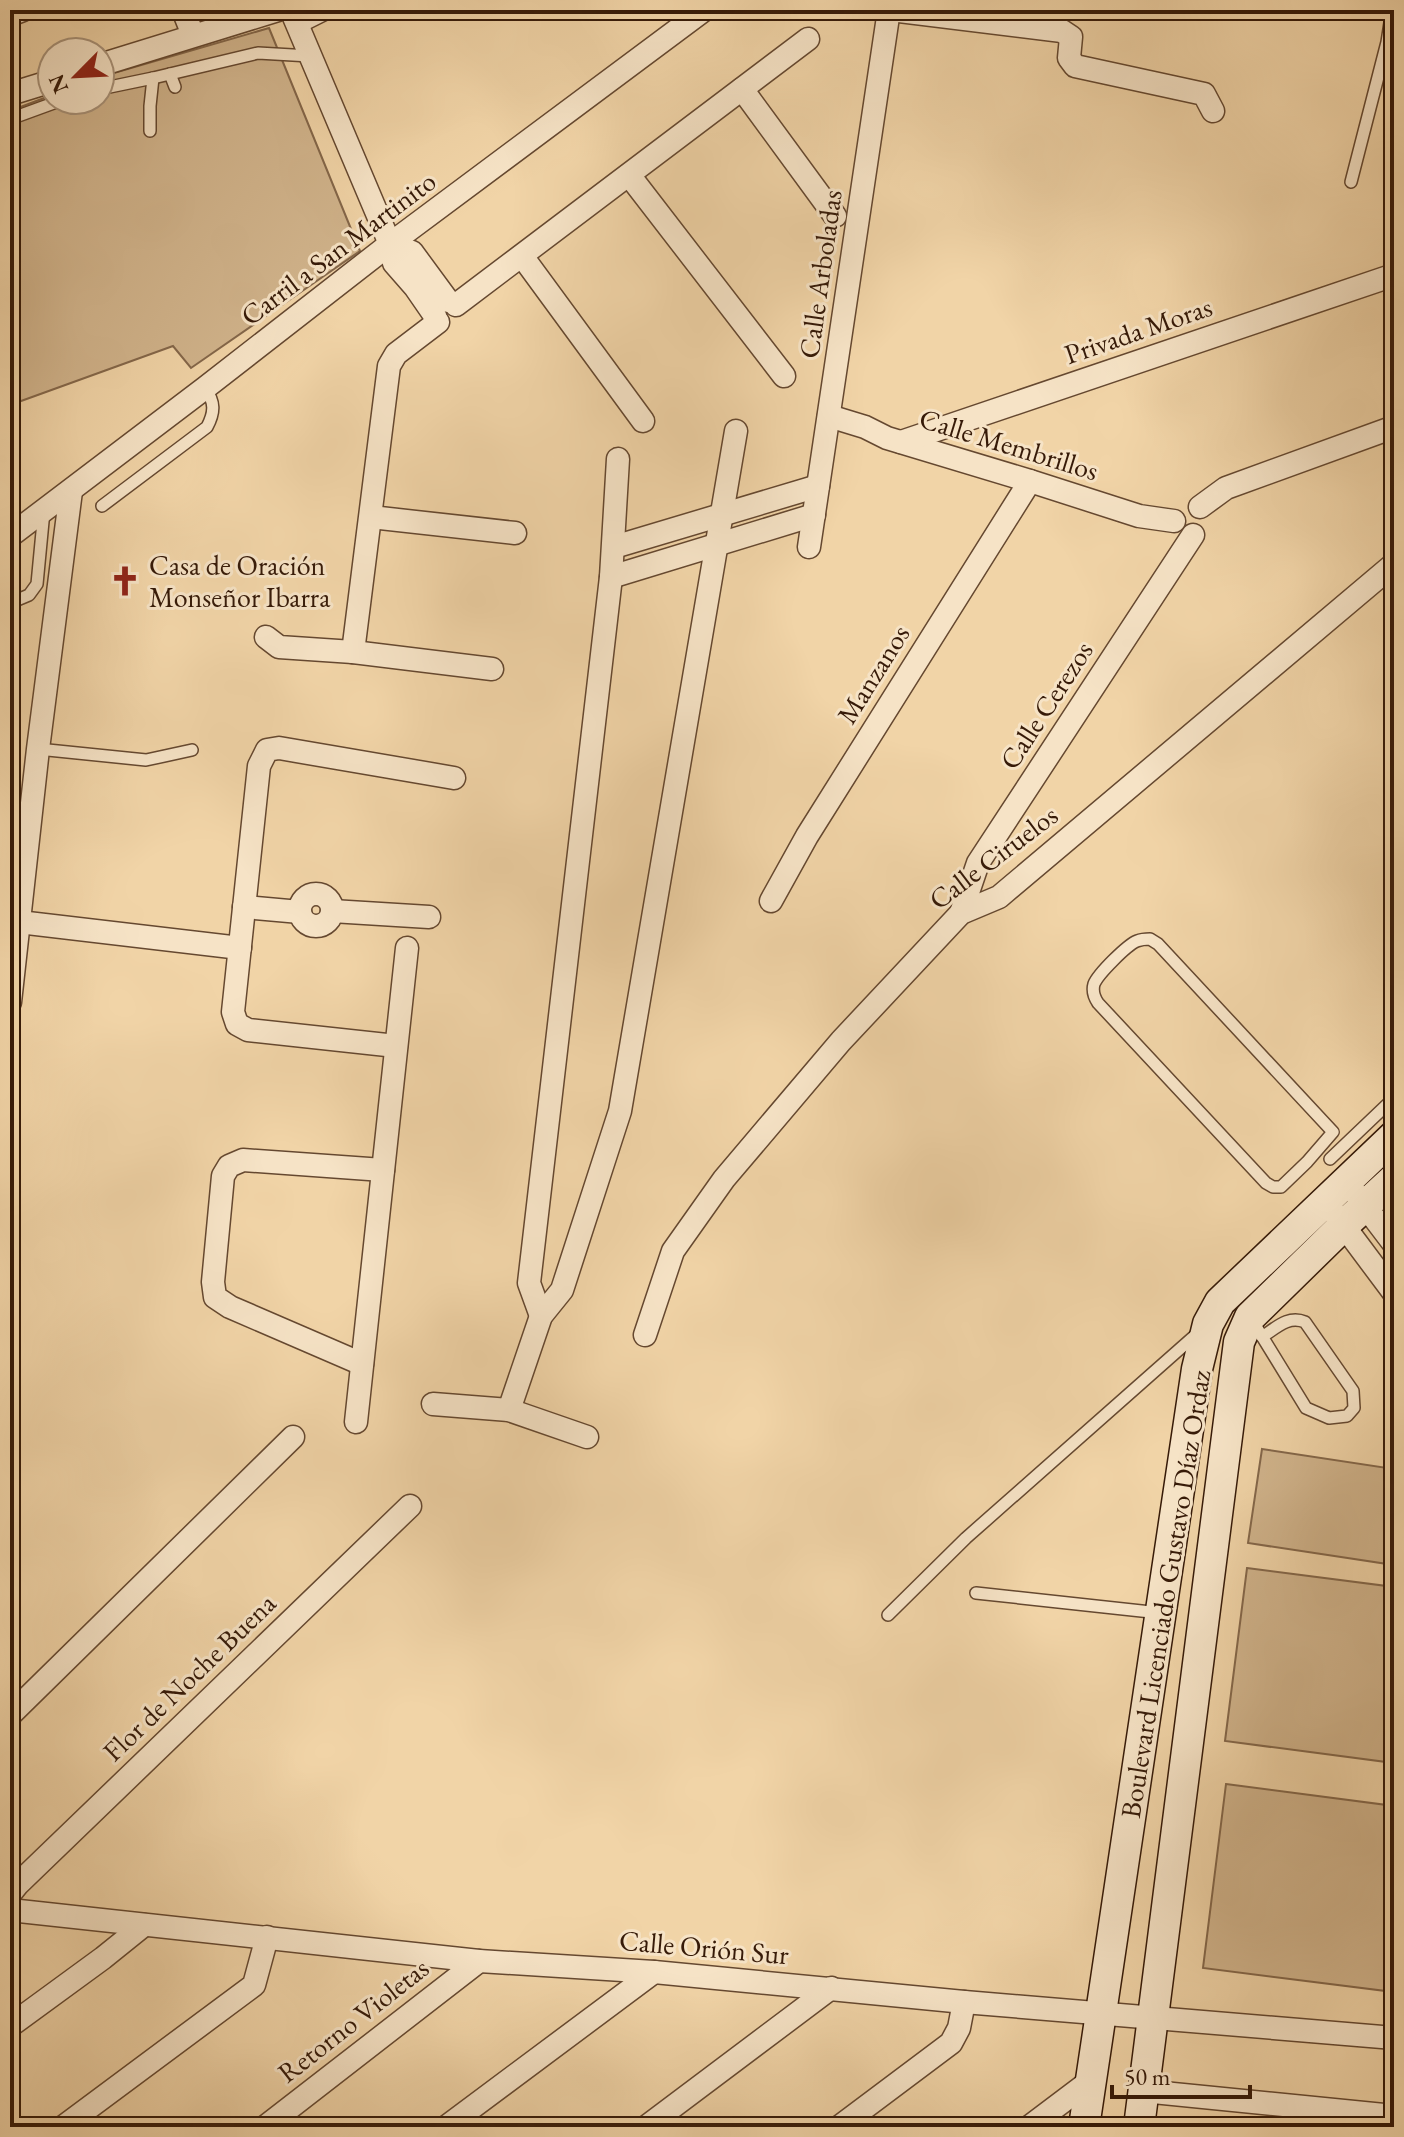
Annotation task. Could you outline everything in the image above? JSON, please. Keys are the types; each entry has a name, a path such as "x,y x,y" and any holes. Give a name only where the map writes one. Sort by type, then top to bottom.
{"street":[{"path":"10,15 23,10"},
{"path":"183,10 193,35"},
{"path":"116,60 278,10"},
{"name":"Carril a San Martinito","path":"10,536 390,244 704,10"},
{"path":"890,10 1062,31 1071,37 1069,58 1075,66 1204,94 1213,111"},
{"name":"Calle Arboladas","path":"809,547 890,10"},
{"path":"295,19 390,244 394,263 415,287 444,311"},
{"path":"353,652 389,366 396,354 444,311 522,256 808,39"},
{"path":"10,94 36,86"},
{"path":"742,89 835,216"},
{"path":"629,175 784,376"},
{"path":"522,256 643,421"},
{"name":"Privada Moras","path":"894,440 1394,275"},
{"name":"Calle Membrillos","path":"828,423 865,427 894,440 1139,516 1174,521"},
{"path":"1200,507 1226,488 1394,427"},
{"path":"509,1410 541,1316 562,1290 620,1111 736,431"},
{"path":"541,1316 529,1283 611,577 618,459"},
{"name":"Manzanos","path":"771,901 807,836 1030,481"},
{"path":"614,547 818,486"},
{"path":"10,1002 71,491"},
{"path":"1190,503 1200,507 1206,517 1203,529 1193,535 1181,532 1174,521 1178,509 1190,503"},
{"path":"611,577 814,515"},
{"path":"371,517 515,533"},
{"name":"Calle Cerezos","path":"961,913 978,863 1193,535"},
{"name":"Calle Ciruelos","path":"645,1335 673,1251 724,1179 841,1041 961,913 999,897 1394,564"},
{"path":"266,637 279,647 353,652 492,669"},
{"path":"396,1046 248,1030 237,1024 233,1012 259,766 267,750 279,748 454,778"},
{"path":"244,907 300,912 302,901 315,894 325,897 332,911 429,917"},
{"path":"19,922 240,948"},
{"path":"356,1422 407,948"},
{"name":"Boulevard Licenciado Gustavo Díaz Ordaz","path":"1084,2127 1197,1369 1208,1324 1220,1302 1334,1180 1394,1136"},
{"path":"362,1364 230,1307 215,1297 213,1282 223,1176 229,1166 243,1160 383,1170"},
{"name":"Boulevard Licenciado Gustavo Díaz Ordaz","path":"1139,2127 1239,1342 1355,1216 1394,1179"},
{"path":"1334,1180 1393,1291"},
{"path":"1355,1216 1394,1244"},
{"path":"433,1404 509,1410 587,1437"},
{"path":"10,1715 293,1437"},
{"name":"Flor de Noche Buena","path":"10,1894 410,1506"},
{"path":"1156,1645 1199,1650"},
{"name":"Calle Orión Sur","path":"10,1910 479,1961 654,1972 1394,2038"},
{"path":"10,2026 144,1925"},
{"path":"63,2127 254,1985 267,1937"},
{"name":"Retorno Violetas","path":"265,2127 479,1961"},
{"path":"446,2127 654,1972"},
{"path":"646,2127 831,1988"},
{"path":"839,2127 951,2043 959,2028 964,2002"},
{"path":"1029,2127 1090,2081"},
{"path":"1143,2091 1394,2116"}],"lane":[{"path":"295,19 334,10"},
{"path":"1351,182 1387,42 1392,10"},
{"path":"116,86 258,53 310,56"},
{"path":"170,74 175,87"},
{"path":"150,131 153,78"},
{"path":"10,119 36,110"},
{"path":"102,506 207,427 213,417 214,401 205,388"},
{"path":"12,599 29,595 37,584 44,511"},
{"path":"38,749 146,760 192,750"},
{"path":"1150,939 1158,944 1333,1132 1321,1148 1281,1187 1266,1183 1098,1003 1093,994 1093,985 1098,977 1129,946 1150,939"},
{"path":"1334,1180 1394,1098"},
{"path":"1321,1148 1334,1180"},
{"path":"1295,1318 1305,1322 1353,1391 1354,1408 1347,1416 1329,1418 1306,1408 1256,1327 1295,1318"},
{"path":"888,1615 966,1538 1208,1324"},
{"path":"976,1593 1161,1613"}],"shaded area":[{"path":"269,28 360,251 191,368 173,346 10,405 10,111 36,101 36,116 116,116 116,72"},
{"path":"1262,1449 1394,1469 1394,1565 1248,1543"},
{"path":"1247,1568 1394,1587 1394,1763 1225,1741"},
{"path":"1226,1784 1394,1806 1394,1992 1203,1968"}],"place":[{"name":"Casa de Oración Monseñor Ibarra","path":"125,581"}]}
